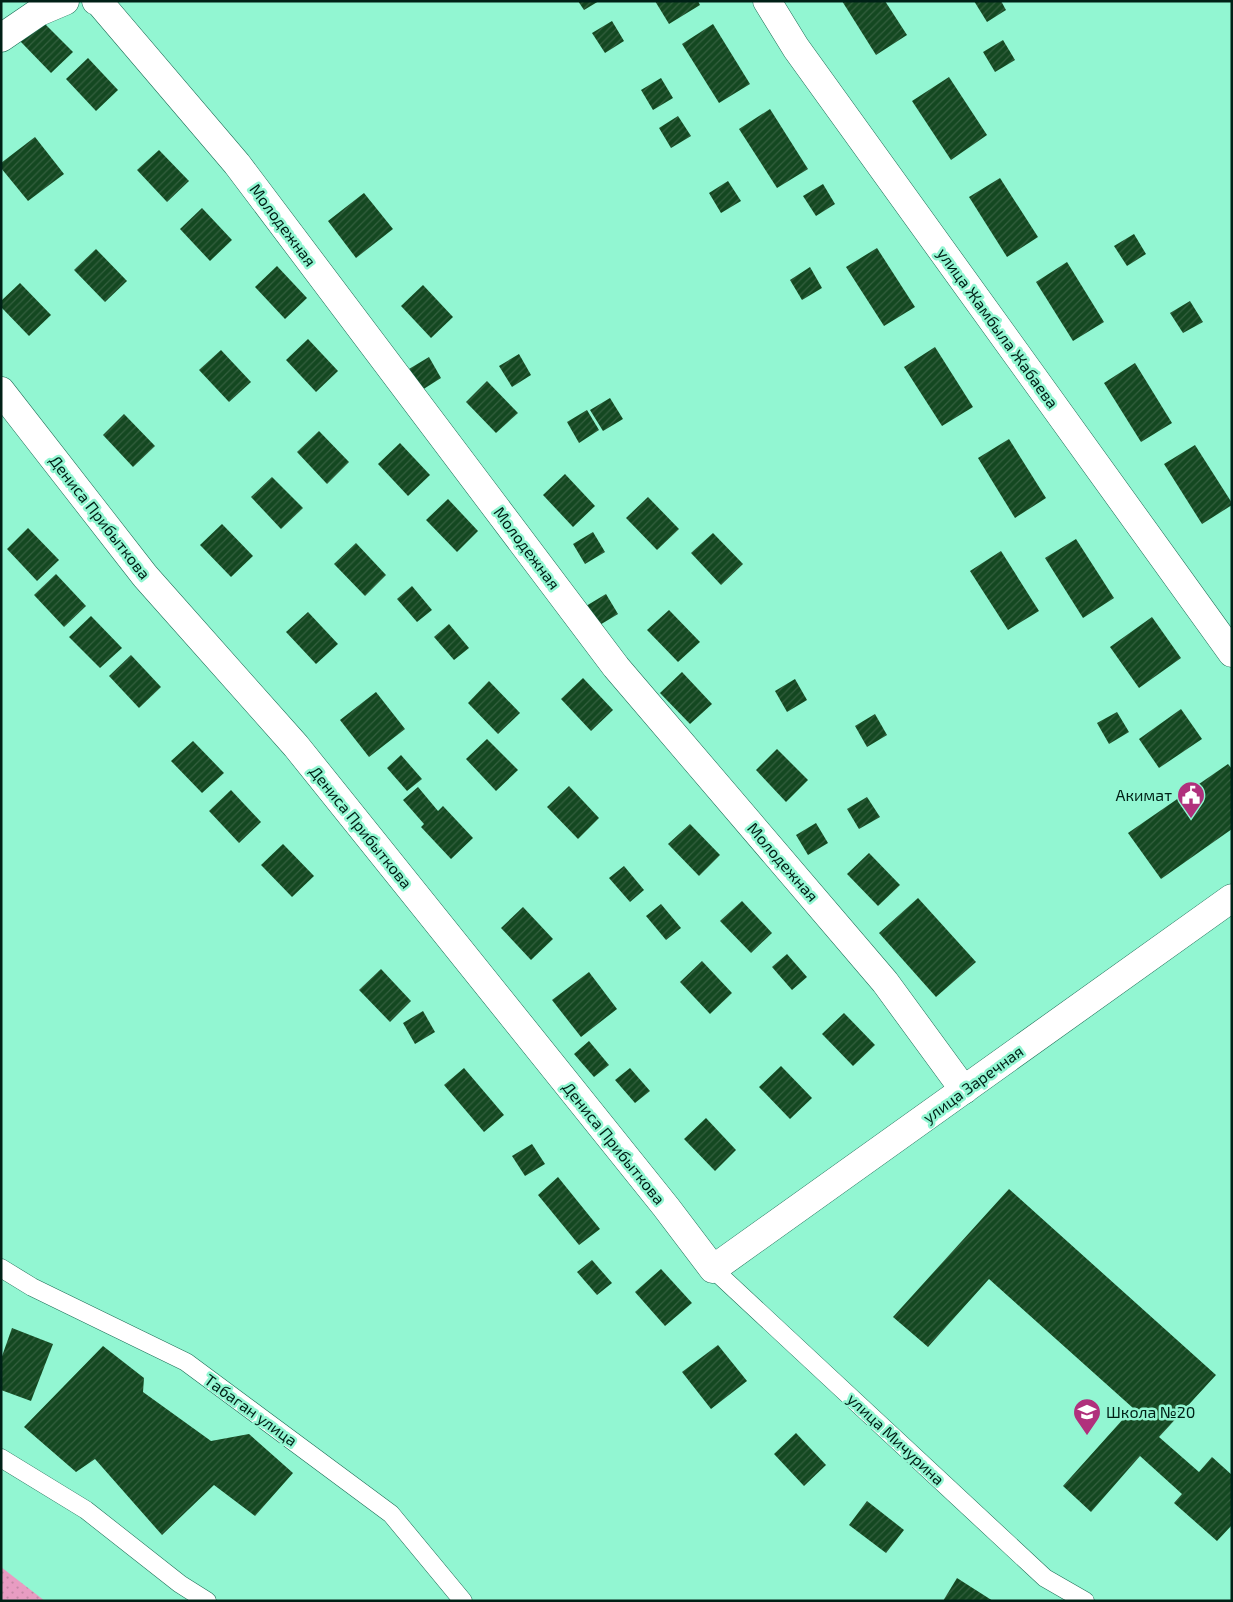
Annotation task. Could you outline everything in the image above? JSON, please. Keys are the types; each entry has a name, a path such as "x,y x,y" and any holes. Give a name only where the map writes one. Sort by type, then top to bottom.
{"street":[{"path":"1,38 39,12 65,1"},
{"name":"Молодежная","path":"96,1 99,2 237,164 616,667 885,982 964,1090"},
{"name":"улица Жамбыла Жабаева","path":"767,1 808,64 1232,653"},
{"name":"Дениса Прибыткова","path":"1,391 145,576 302,754 666,1207 713,1269"},
{"name":"улица Заречная","path":"713,1269 1232,898"}],"lane":[{"name":"Табаган улица","path":"1,1268 32,1287 186,1362 391,1514 463,1601"},
{"name":"улица Мичурина","path":"713,1269 1045,1578 1085,1601"},
{"path":"1,1458 86,1510 180,1584 207,1601"}],"shaded area":[{"path":"1,1567 45,1601 1,1601"}],"building":[{"path":"578,1 599,1 584,10"},
{"path":"655,1 698,1 700,5 669,24"},
{"path":"842,1 885,1 907,35 876,55"},
{"path":"974,1 1001,1 1006,10 987,22"},
{"path":"42,21 73,52 51,73 20,41"},
{"path":"612,21 624,41 605,53 592,33"},
{"path":"713,24 750,84 719,103 682,44"},
{"path":"1003,40 1015,60 995,72 983,52"},
{"path":"88,58 118,90 96,111 66,79"},
{"path":"949,77 987,135 951,160 912,101"},
{"path":"661,78 673,98 653,110 641,90"},
{"path":"770,109 808,169 777,188 739,129"},
{"path":"678,116 691,136 671,148 659,128"},
{"path":"35,137 64,174 28,201 1,168 1,163"},
{"path":"159,150 189,181 167,202 137,170"},
{"path":"1000,178 1038,237 1007,257 969,197"},
{"path":"728,181 741,201 721,213 709,193"},
{"path":"823,184 835,204 816,216 803,196"},
{"path":"364,193 393,229 356,258 328,221"},
{"path":"202,208 232,240 210,261 180,229"},
{"path":"1134,234 1146,254 1127,266 1114,246"},
{"path":"877,248 915,307 884,326 846,267"},
{"path":"96,249 127,281 105,302 74,270"},
{"path":"1067,262 1104,322 1073,341 1036,282"},
{"path":"277,266 307,298 285,319 255,287"},
{"path":"810,267 822,288 802,300 790,280"},
{"path":"20,283 51,315 29,336 1,307 1,301"},
{"path":"423,285 453,317 431,338 401,306"},
{"path":"1190,301 1203,322 1183,333 1170,313"},
{"path":"308,339 338,371 316,392 286,360"},
{"path":"935,347 973,407 942,426 904,367"},
{"path":"221,350 251,382 229,402 199,370"},
{"path":"519,354 531,375 512,387 499,366"},
{"path":"429,357 441,378 422,390 409,369"},
{"path":"1135,363 1172,423 1141,442 1104,383"},
{"path":"487,381 518,413 496,433 466,402"},
{"path":"610,398 623,419 603,431 590,410"},
{"path":"587,410 599,430 579,443 567,422"},
{"path":"124,414 155,446 133,467 103,435"},
{"path":"319,431 349,462 327,484 297,452"},
{"path":"1009,439 1046,498 1015,518 978,458"},
{"path":"400,443 430,475 408,496 378,464"},
{"path":"1195,445 1232,503 1232,505 1202,524 1164,464"},
{"path":"565,474 595,506 573,527 543,495"},
{"path":"272,477 303,508 281,529 251,497"},
{"path":"648,497 679,529 657,550 626,518"},
{"path":"448,499 478,531 457,552 426,520"},
{"path":"222,524 253,556 231,577 200,545"},
{"path":"28,528 59,560 37,581 7,549"},
{"path":"593,532 605,552 585,564 573,544"},
{"path":"713,533 743,564 721,585 691,553"},
{"path":"1076,539 1114,598 1083,618 1045,558"},
{"path":"356,543 386,575 365,596 334,564"},
{"path":"1001,551 1039,611 1008,630 970,571"},
{"path":"56,574 86,606 64,627 34,595"},
{"path":"412,586 432,610 417,622 397,599"},
{"path":"606,594 618,614 598,626 586,606"},
{"path":"669,610 700,642 678,662 647,630"},
{"path":"308,612 338,644 316,664 286,632"},
{"path":"91,616 122,648 100,668 69,637"},
{"path":"1152,617 1181,658 1139,688 1110,647"},
{"path":"449,624 469,648 454,660 434,637"},
{"path":"131,655 161,687 139,708 109,676"},
{"path":"682,672 712,704 690,724 660,693"},
{"path":"583,678 613,710 591,731 561,699"},
{"path":"795,679 807,700 787,712 775,691"},
{"path":"489,681 520,713 498,734 468,703"},
{"path":"376,692 405,729 369,757 340,720"},
{"path":"1181,709 1202,739 1159,768 1139,739"},
{"path":"1117,712 1129,732 1109,744 1097,723"},
{"path":"875,714 887,735 867,747 855,726"},
{"path":"487,739 518,770 496,791 466,759"},
{"path":"193,741 224,773 202,793 171,761"},
{"path":"777,749 808,780 786,802 756,770"},
{"path":"401,755 422,779 407,791 387,768"},
{"path":"1228,764 1232,769 1232,829 1161,879 1128,833"},
{"path":"569,786 599,818 578,839 547,807"},
{"path":"418,787 438,811 443,806 473,838 451,859 421,827 424,824 403,800"},
{"path":"231,790 261,822 239,843 209,811"},
{"path":"867,797 880,817 859,829 847,809"},
{"path":"816,823 828,843 808,855 796,835"},
{"path":"690,824 720,855 699,876 668,844"},
{"path":"283,844 314,876 292,897 261,865"},
{"path":"869,853 900,885 878,906 847,874"},
{"path":"624,866 644,890 630,902 609,878"},
{"path":"918,898 976,962 936,997 879,933"},
{"path":"742,901 772,933 751,953 720,921"},
{"path":"661,904 681,928 666,940 646,916"},
{"path":"523,907 553,939 531,960 501,928"},
{"path":"787,954 807,977 792,990 772,967"},
{"path":"702,961 732,993 710,1014 680,982"},
{"path":"381,969 411,1001 390,1022 359,990"},
{"path":"589,972 617,1009 581,1037 552,1000"},
{"path":"423,1011 435,1032 415,1044 403,1023"},
{"path":"844,1013 875,1045 853,1066 822,1034"},
{"path":"589,1041 609,1065 594,1077 574,1054"},
{"path":"781,1066 812,1098 790,1119 759,1087"},
{"path":"464,1068 504,1115 484,1132 444,1085"},
{"path":"630,1068 650,1091 635,1103 615,1080"},
{"path":"706,1118 736,1150 715,1171 684,1139"},
{"path":"532,1144 545,1164 525,1176 512,1156"},
{"path":"558,1177 600,1229 579,1245 538,1195"},
{"path":"1009,1189 1216,1375 1159,1437 1199,1472 1212,1457 1232,1475 1232,1525 1217,1541 1174,1503 1182,1494 1140,1456 1091,1512 1063,1486 1133,1408 989,1279 928,1347 893,1317"},
{"path":"592,1260 612,1283 597,1295 577,1272"},
{"path":"661,1269 692,1303 665,1326 635,1292"},
{"path":"12,1328 53,1344 31,1401 1,1390 1,1359"},
{"path":"718,1345 747,1381 711,1409 682,1372"},
{"path":"103,1346 144,1378 143,1392 211,1441 249,1434 293,1473 255,1516 214,1485 162,1535 95,1459 76,1472 24,1427"},
{"path":"796,1433 826,1465 804,1486 774,1454"},
{"path":"867,1501 904,1530 886,1553 849,1525"},
{"path":"957,1578 993,1601 943,1601"}],"place":[{"name":"Акимат","path":"1191,819"},
{"name":"Школа №20","path":"1087,1436"}]}
